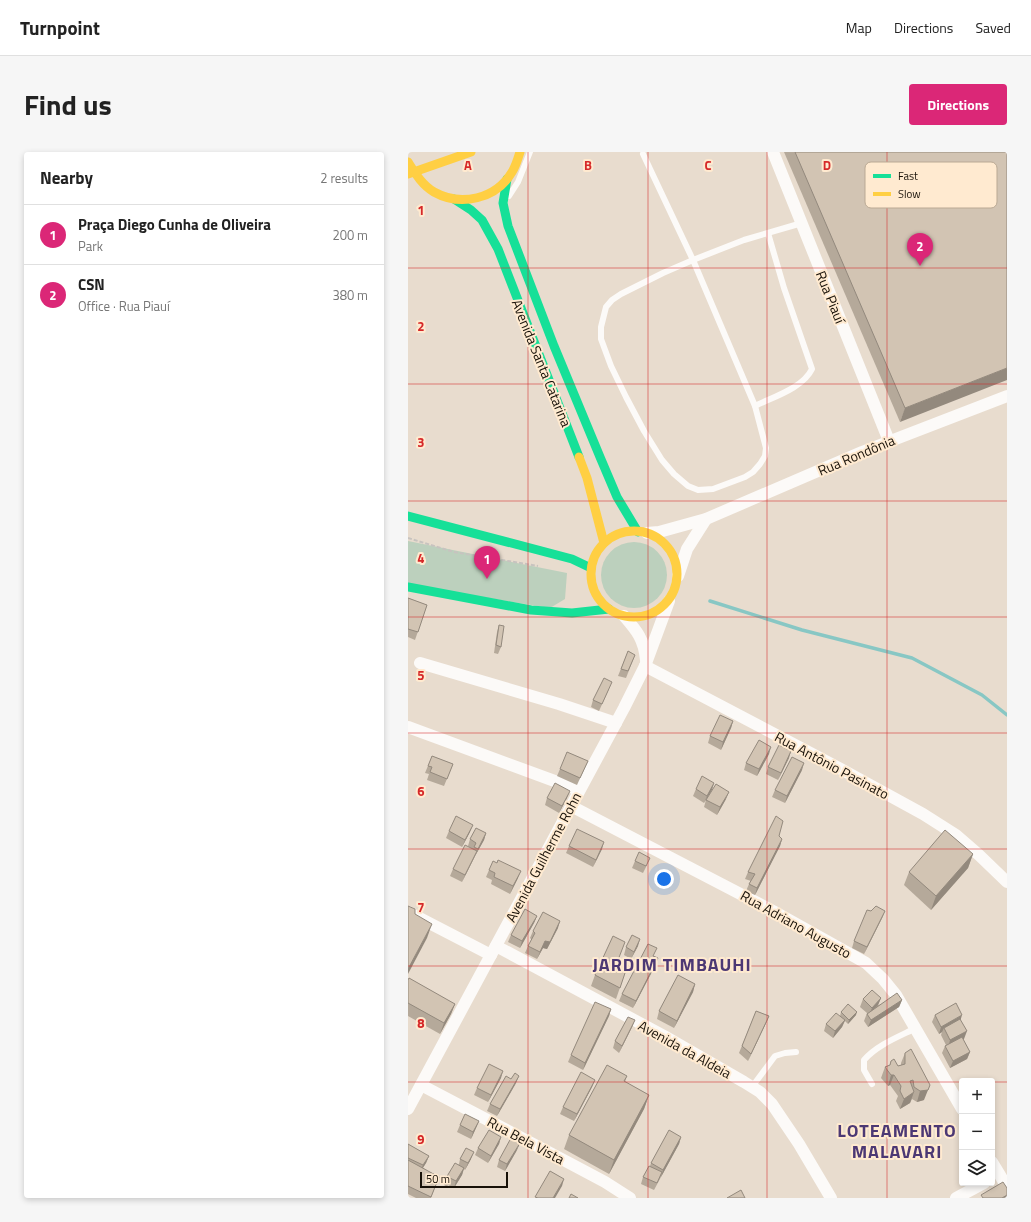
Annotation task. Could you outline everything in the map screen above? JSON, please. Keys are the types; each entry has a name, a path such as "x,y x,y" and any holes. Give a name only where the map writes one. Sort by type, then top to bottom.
{"street":[{"path":"411,173 471,152"},
{"path":"408,162 411,173 430,190 442,196 466,200 477,198 494,191 507,180 514,170 520,152"},
{"name":"Rua Piauí","path":"773,152 889,441"},
{"name":"Avenida Santa Catarina","path":"507,180 503,203 508,226 554,346 617,497 642,533"},
{"name":"Avenida Santa Catarina","path":"454,199 471,210 482,220 498,249 587,478 604,543"},
{"name":"Rua Rondônia","path":"642,533 659,532 706,519 889,441 1007,396"},
{"path":"408,516 572,559 591,568"},
{"path":"678,576 676,562 671,551 663,542 642,533 626,531 614,536 604,543 598,551 591,568 593,586 599,599 609,609 624,616 636,618 649,615 660,610 669,601 676,588 678,576 687,549 706,519"},
{"path":"574,613 593,586"},
{"path":"408,587 527,609 574,613 609,609"},
{"name":"Avenida Guilherme Rohn","path":"408,1109 616,723 646,663 669,601"},
{"path":"624,616 644,644 646,663"},
{"path":"420,663 559,704 616,723"},
{"name":"Rua Antônio Pasinato","path":"646,663 923,814 956,835 1007,882"},
{"path":"408,727 579,790"},
{"name":"Rua Adriano Augusto","path":"571,806 794,922 866,963 883,979 896,995 959,1104"},
{"name":"Avenida da Aldeia","path":"408,912 598,1000 760,1092 772,1104 784,1121 831,1198"},
{"name":"Rua Bela Vista","path":"421,1085 579,1168 630,1198"},
{"path":"999,1174 1007,1187"},
{"path":"956,1198 978,1186"}],"lane":[{"path":"503,203 518,182 530,152"},
{"path":"643,154 694,260 755,406 766,448 765,456 760,464 753,472 745,477 713,489 698,490 688,486 674,474 662,460 644,431 626,397 602,339 601,327 606,307 612,300 621,294 663,273 694,260 744,240 802,223"},
{"path":"755,406 802,383 809,376 812,369 784,288 768,233"},
{"path":"872,1084 864,1070 864,1060 884,1045 916,1028"},
{"path":"752,1087 775,1056 796,1052"}],"path":[{"path":"408,538 454,552 540,566"}],"green space":[{"path":"408,541 567,573 565,599 550,608 408,585"},
{"path":"628,542 640,542 647,544 658,551 665,562 667,575 665,588 658,599 647,606 640,608 628,608 621,606 610,599 603,588 601,581 601,569 603,562 610,551 621,544"}],"building":[{"path":"795,152 1007,152 1007,368 905,408"},
{"path":"408,598 427,605 418,632 408,629"},
{"path":"499,625 504,626 501,647 496,645"},
{"path":"628,651 635,655 628,671 621,669"},
{"path":"604,678 612,682 602,704 593,700"},
{"path":"720,715 733,721 723,742 710,736"},
{"path":"759,740 771,747 759,769 746,763"},
{"path":"779,745 791,751 781,773 768,767"},
{"path":"567,752 588,761 580,778 560,769"},
{"path":"432,756 453,764 447,779 430,772 432,767 428,766"},
{"path":"792,757 804,763 787,796 775,790"},
{"path":"702,776 714,783 707,796 696,789"},
{"path":"555,783 570,791 562,806 547,798"},
{"path":"716,784 729,792 720,807 706,800"},
{"path":"456,816 473,825 465,840 449,831"},
{"path":"776,816 783,821 779,836 782,839 757,888 749,884 755,874 748,872"},
{"path":"476,828 486,833 478,849 474,847 476,843 470,839"},
{"path":"577,829 604,842 596,860 569,846"},
{"path":"945,830 973,854 936,896 909,872"},
{"path":"465,845 477,851 465,875 453,869"},
{"path":"639,852 650,858 646,866 635,861"},
{"path":"498,860 521,871 513,886 494,877 495,873 489,870 493,861 497,863"},
{"path":"408,906 415,909 415,914 432,924 408,969"},
{"path":"876,906 885,911 867,947 854,941 867,910 871,911"},
{"path":"525,909 537,916 522,941 511,935"},
{"path":"543,912 560,921 550,942 545,941 540,952 528,946 535,933 533,931"},
{"path":"632,935 640,939 634,952 626,947"},
{"path":"613,936 625,942 618,960 627,967 620,988 595,975"},
{"path":"648,944 657,948 653,956 658,958 636,1001 622,994"},
{"path":"678,975 695,984 677,1021 659,1011"},
{"path":"409,978 455,1004 444,1023 408,1003"},
{"path":"872,990 881,998 872,1008 863,999"},
{"path":"897,993 902,1000 871,1020 867,1014"},
{"path":"595,1002 611,1009 585,1063 571,1055"},
{"path":"956,1003 962,1015 941,1027 935,1015"},
{"path":"848,1004 857,1012 849,1020 841,1012"},
{"path":"756,1011 769,1016 751,1054 742,1046"},
{"path":"836,1013 845,1020 835,1031 826,1024"},
{"path":"628,1017 635,1020 622,1046 615,1041"},
{"path":"960,1019 967,1031 950,1040 944,1028"},
{"path":"962,1037 970,1052 953,1061 945,1046"},
{"path":"911,1049 930,1085 928,1090 920,1091 914,1087 913,1080 910,1081 914,1092 904,1099 900,1091 901,1086 894,1075 891,1075 885,1067 890,1065 891,1061 894,1059 898,1066 905,1064 905,1053"},
{"path":"489,1064 503,1071 491,1095 477,1088"},
{"path":"607,1065 627,1076 624,1081 649,1095 614,1160 569,1135"},
{"path":"581,1072 595,1080 577,1114 563,1107"},
{"path":"515,1073 519,1076 500,1109 490,1104 506,1076 511,1079"},
{"path":"465,1114 479,1121 473,1132 460,1125"},
{"path":"489,1130 501,1137 491,1156 478,1148"},
{"path":"669,1130 681,1137 663,1170 651,1163"},
{"path":"511,1138 520,1143 507,1164 499,1160"},
{"path":"408,1144 429,1156 423,1165 408,1158"},
{"path":"466,1148 474,1152 468,1163 460,1159"},
{"path":"408,1160 439,1177 431,1197 408,1186"},
{"path":"455,1163 464,1168 456,1181 450,1178 449,1180 446,1178"},
{"path":"649,1166 662,1172 657,1183 643,1177"},
{"path":"550,1171 564,1179 553,1198 535,1197"},
{"path":"1003,1182 1007,1188 1007,1195 1002,1198 983,1198 981,1195"},
{"path":"741,1190 745,1198 727,1198"},
{"path":"571,1194 578,1198 569,1198"}],"waterway":[{"path":"710,601 802,630 912,658 982,695 1007,715"}],"traffic: fast":[{"path":"507,179 503,203 508,226 554,346 600,457 617,497 638,532"},
{"path":"454,199 471,210 482,220 498,249 579,457"},
{"path":"408,516 572,559 591,568"},
{"path":"408,587 531,610 572,613 609,609"}],"traffic: slow":[{"path":"408,174 471,152"},
{"path":"408,162 422,182 434,192 444,197 466,199 477,198 497,189 512,172 520,152"},
{"path":"579,457 587,478 604,543"},
{"path":"634,531 651,534 658,538 670,550 674,557 677,574 674,591 670,598 658,610 651,614 634,617 617,614 610,610 598,598 594,591 591,574 594,557 598,550 610,538 617,534 634,531"}],"place":[{"name":"CSN","path":"920,266"},
{"name":"Praça Diego Cunha de Oliveira","path":"487,579"}],"district":[{"name":"JARDIM TIMBAUHI","path":"672,964"},
{"name":"LOTEAMENTO MALAVARI","path":"897,1140"}]}
